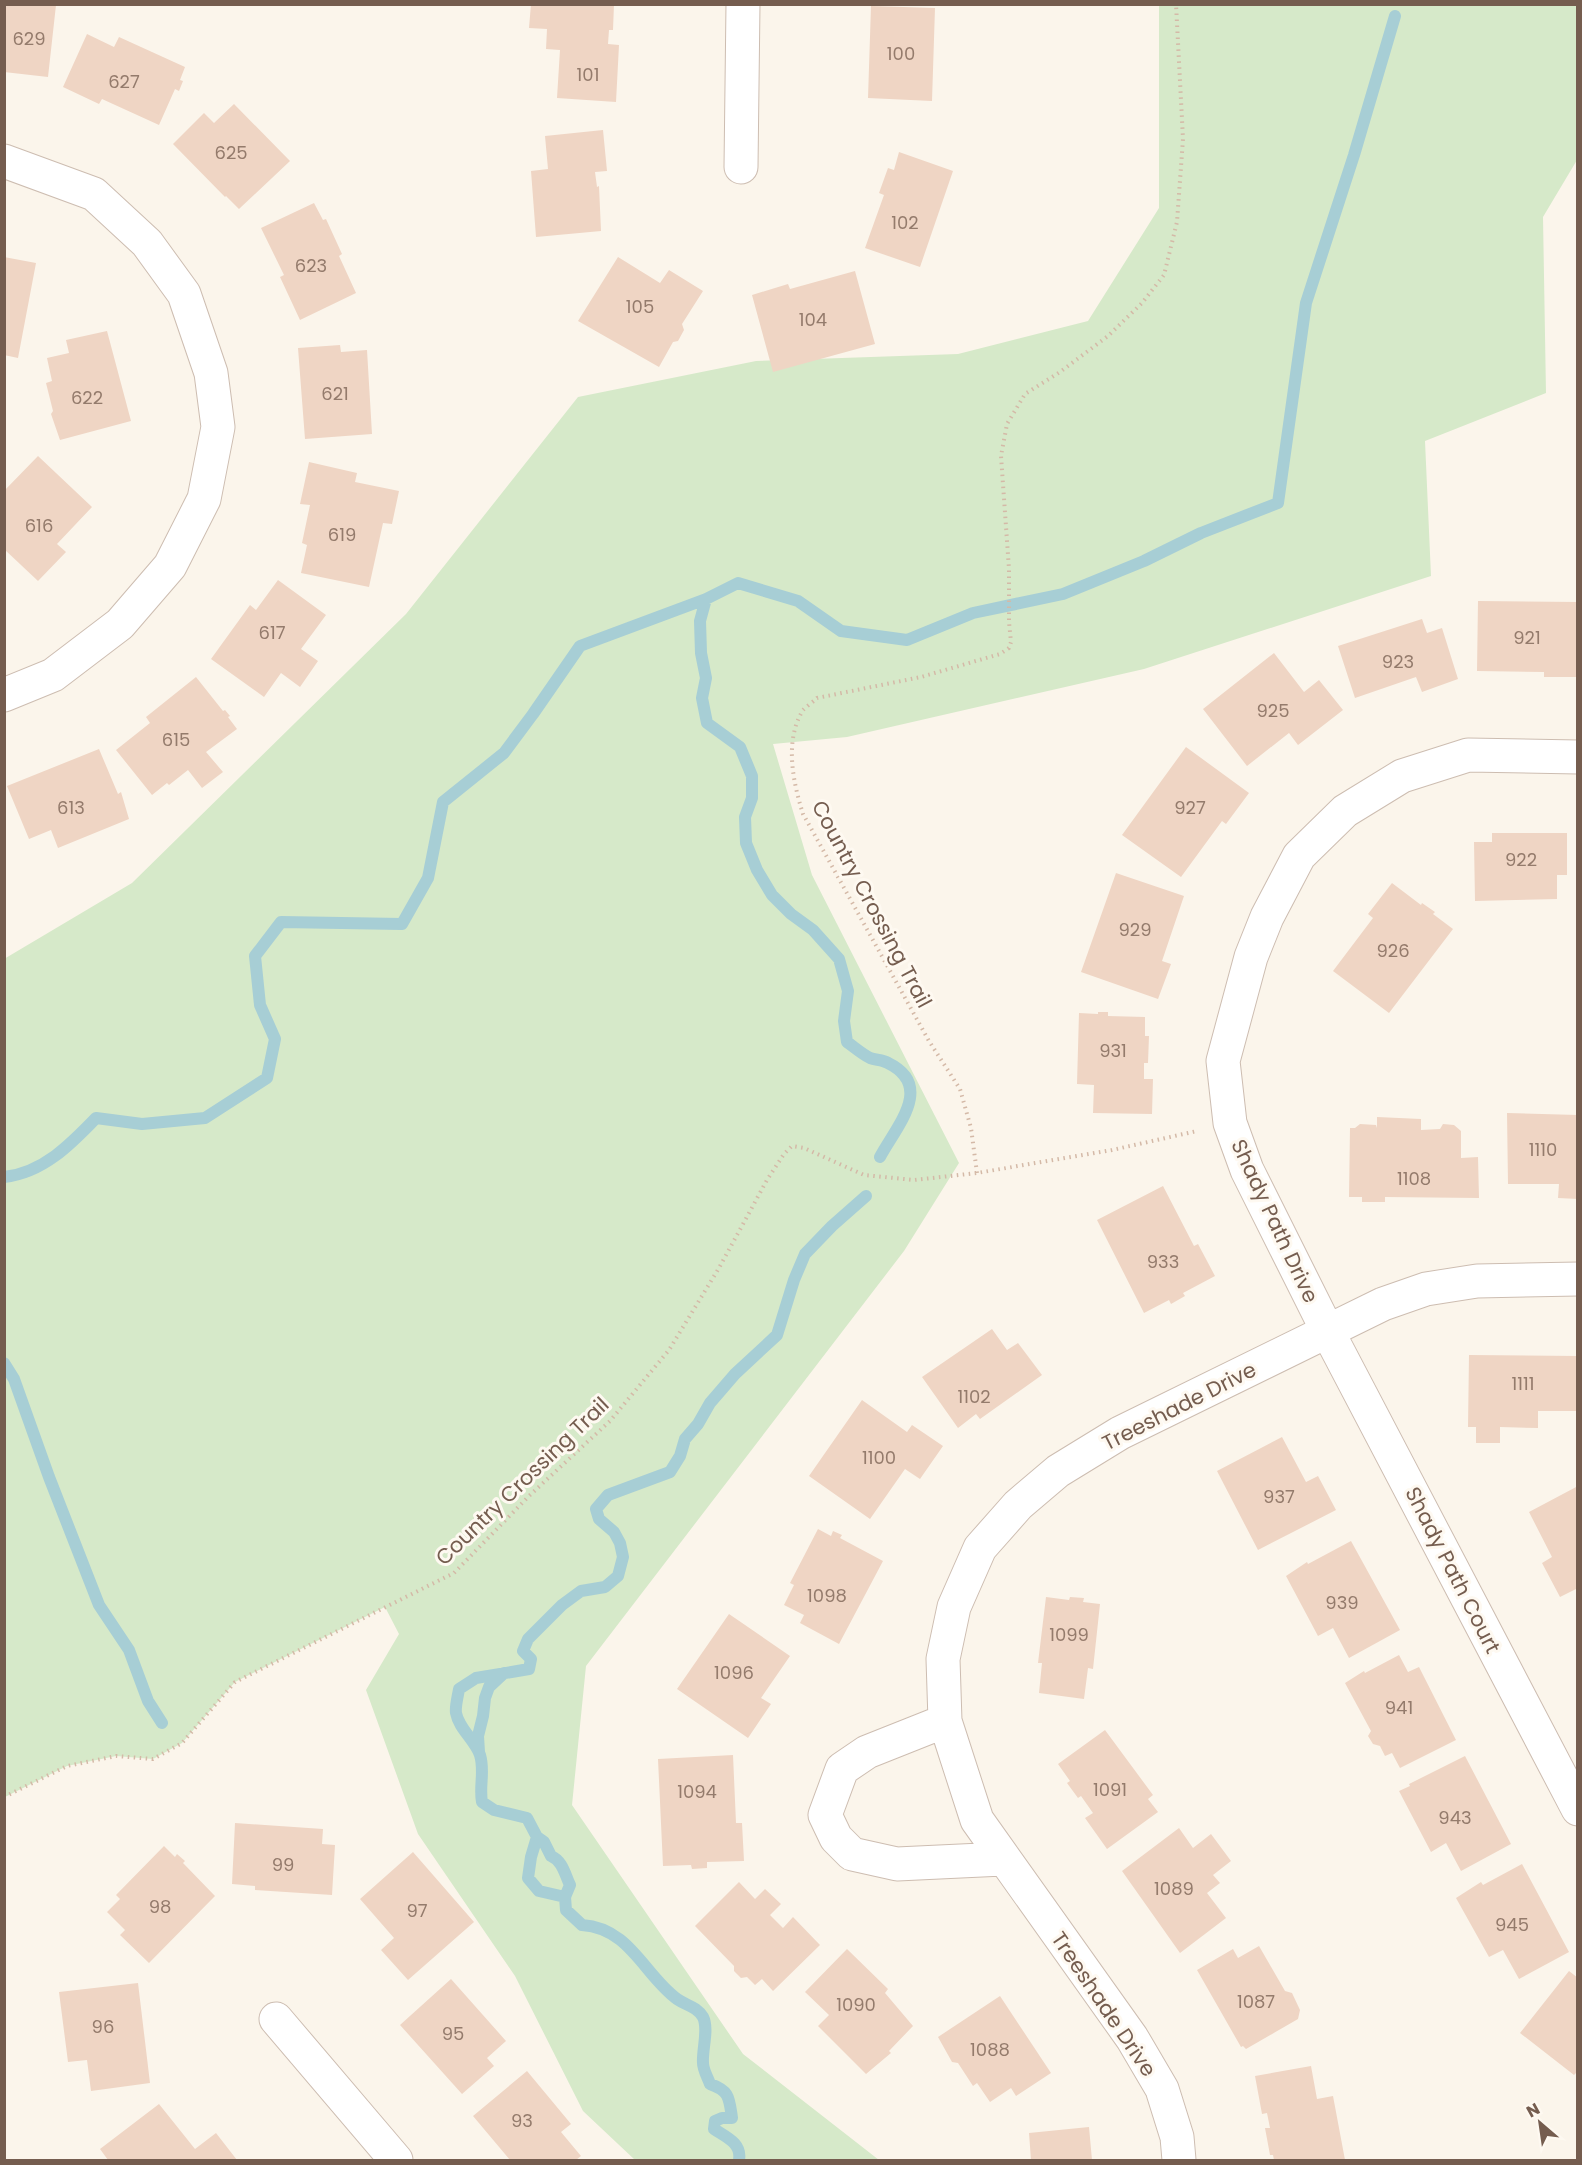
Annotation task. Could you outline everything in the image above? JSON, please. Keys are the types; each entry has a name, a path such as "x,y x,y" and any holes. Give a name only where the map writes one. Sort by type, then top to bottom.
{"street":[{"path":"741,167 742,4"},
{"path":"4,162 94,194 147,243 184,294 211,373 219,427 204,499 170,566 120,624 53,675 4,695"},
{"name":"Shady Path Drive","path":"1328,1332 1247,1170 1230,1123 1223,1061 1251,957 1267,917 1299,856 1345,811 1402,776 1468,755 1578,757"},
{"name":"Treeshade Drive","path":"1179,2160 1177,2137 1162,2089 1132,2038 977,1820 945,1721 943,1659 954,1607 980,1548 1018,1505 1058,1471 1120,1433 1383,1304 1426,1289 1477,1281 1578,1279"},
{"name":"Shady Path Court","path":"1328,1332 1578,1809"},
{"path":"945,1721 867,1752 842,1768 825,1815 836,1838 852,1854 897,1864 1003,1859"},
{"path":"276,2019 396,2160"}],"path":[{"name":"Country Crossing Trail","path":"977,1173 971,1128 960,1089 929,1041 842,880 803,814 794,785 794,732 804,709 817,698 921,677 1000,654 1009,648 1011,642 1009,569 1001,456 1007,424 1025,394 1060,372 1108,336 1142,303 1164,275 1177,222 1183,139 1176,4"},
{"name":"Country Crossing Trail","path":"4,1797 67,1766 116,1756 153,1759 182,1743 235,1682 454,1573 529,1496 610,1421 669,1350 719,1268 767,1180 792,1146 804,1148 864,1175 914,1180 977,1173 1112,1150 1230,1123"}],"green space":[{"path":"1159,5 1577,5 1577,160 1543,217 1546,393 1425,441 1431,576 1144,669 847,737 773,744 812,875 959,1163 904,1251 586,1666 572,1805 743,2054 879,2160 635,2160 583,2111 515,1976 418,1834 366,1690 399,1634 385,1607 235,1682 182,1743 153,1759 116,1756 67,1766 5,1797 4,959 132,883 406,614 578,397 756,361 958,354 1088,321 1159,208"}],"building":[{"path":"4,4 56,5 48,77 4,72"},
{"path":"531,4 614,4 613,30 609,30 608,44 619,45 616,102 557,98 560,50 546,49 547,29 529,28"},
{"path":"871,6 935,8 932,101 868,98"},
{"path":"87,34 114,47 119,37 185,67 179,91 175,89 159,125 102,99 99,104 63,87"},
{"path":"234,104 290,161 239,209 173,144 204,113 214,123"},
{"path":"603,130 607,171 595,172 597,187 599,186 601,231 536,237 531,171 548,169 545,136"},
{"path":"899,152 953,171 920,267 865,248 884,195 879,193 888,168 894,170"},
{"path":"314,203 323,220 326,219 342,254 339,256 356,293 300,320 280,277 284,275 261,228"},
{"path":"4,257 36,263 18,358 4,355"},
{"path":"618,257 660,283 669,270 703,291 682,324 684,330 678,341 673,342 659,367 578,321"},
{"path":"855,271 875,344 773,372 752,295 788,284 790,289"},
{"path":"107,331 131,421 60,440 51,414 53,411 46,383 52,381 47,358 69,353 66,340"},
{"path":"340,345 341,352 367,350 372,434 305,439 298,348"},
{"path":"38,456 92,507 57,544 66,552 38,581 4,549 4,491"},
{"path":"309,462 357,473 355,482 399,491 392,524 383,523 369,587 301,573 307,545 302,543 310,505 300,504"},
{"path":"278,580 326,615 301,649 318,661 300,687 281,673 264,697 211,659 250,605 256,610"},
{"path":"1478,601 1578,602 1578,677 1544,677 1544,672 1477,671"},
{"path":"1422,619 1427,633 1442,628 1458,679 1422,692 1416,677 1355,698 1338,646"},
{"path":"1274,653 1304,692 1319,680 1343,710 1298,745 1289,733 1247,766 1203,709"},
{"path":"196,677 223,711 225,710 230,716 228,717 237,729 206,752 223,772 202,788 188,770 152,795 116,750 150,723 146,717"},
{"path":"1186,747 1249,793 1226,824 1222,821 1181,877 1122,835"},
{"path":"99,749 118,794 121,792 129,819 58,848 51,830 29,839 7,786"},
{"path":"1492,833 1567,833 1567,875 1557,875 1557,899 1475,901 1474,842 1492,842"},
{"path":"1116,873 1184,896 1162,961 1171,964 1158,999 1081,972"},
{"path":"1392,883 1421,905 1422,903 1435,912 1433,914 1453,929 1389,1013 1333,971 1373,918 1368,914"},
{"path":"1098,1012 1108,1012 1108,1016 1145,1017 1145,1036 1149,1036 1148,1063 1144,1063 1144,1079 1153,1079 1152,1114 1093,1113 1094,1085 1077,1084 1079,1013 1098,1014"},
{"path":"1507,1113 1578,1115 1578,1199 1558,1198 1559,1184 1508,1184"},
{"path":"1377,1117 1421,1119 1421,1130 1440,1129 1443,1124 1454,1125 1461,1131 1461,1158 1478,1157 1479,1198 1385,1197 1385,1202 1362,1202 1362,1197 1349,1197 1350,1128 1355,1128 1360,1124 1376,1125 1377,1128"},
{"path":"1163,1186 1194,1246 1198,1244 1215,1276 1183,1293 1185,1296 1171,1304 1169,1300 1144,1313 1097,1220"},
{"path":"992,1329 1007,1350 1018,1343 1042,1375 980,1419 976,1414 958,1428 922,1377"},
{"path":"1469,1355 1578,1356 1578,1411 1538,1411 1538,1428 1500,1427 1500,1443 1476,1443 1476,1427 1468,1427"},
{"path":"862,1400 907,1432 912,1425 943,1446 920,1479 905,1469 870,1519 809,1476"},
{"path":"1282,1437 1306,1482 1318,1476 1336,1510 1258,1550 1217,1471"},
{"path":"1578,1486 1578,1588 1560,1597 1542,1563 1552,1557 1529,1512"},
{"path":"818,1529 831,1536 833,1531 842,1535 840,1538 883,1561 839,1644 800,1623 804,1615 784,1605 794,1585 790,1583"},
{"path":"1351,1541 1400,1630 1349,1658 1333,1628 1318,1636 1286,1576 1307,1562 1308,1564"},
{"path":"1046,1597 1069,1600 1070,1597 1084,1598 1083,1602 1100,1604 1093,1669 1088,1668 1084,1699 1039,1693 1042,1663 1038,1663"},
{"path":"729,1614 790,1656 761,1698 771,1704 748,1738 677,1689"},
{"path":"1399,1655 1408,1672 1419,1667 1456,1740 1400,1768 1392,1753 1385,1756 1380,1746 1373,1744 1368,1736 1371,1731 1345,1683 1364,1671 1365,1673"},
{"path":"1105,1730 1153,1795 1148,1799 1158,1812 1107,1849 1085,1818 1093,1813 1081,1796 1078,1798 1067,1783 1070,1781 1058,1764"},
{"path":"733,1755 736,1823 742,1823 744,1861 707,1862 707,1868 692,1869 691,1865 663,1866 658,1759"},
{"path":"1465,1756 1511,1844 1461,1871 1446,1843 1431,1852 1399,1791"},
{"path":"235,1823 323,1829 322,1844 335,1845 332,1895 255,1890 255,1886 232,1884"},
{"path":"1179,1828 1193,1848 1211,1834 1231,1861 1213,1875 1220,1883 1207,1893 1226,1918 1180,1953 1122,1871"},
{"path":"164,1846 175,1857 177,1854 185,1861 183,1863 215,1896 149,1963 120,1935 125,1930 107,1912 120,1899 116,1895"},
{"path":"413,1852 474,1922 408,1980 381,1950 394,1938 360,1899"},
{"path":"1522,1864 1569,1952 1519,1979 1503,1950 1489,1957 1456,1898 1481,1882 1483,1885"},
{"path":"739,1882 755,1899 765,1889 781,1904 770,1915 783,1928 793,1917 820,1945 773,1991 762,1979 755,1985 747,1977 741,1978 734,1971 734,1966 695,1926"},
{"path":"1259,1946 1285,1991 1292,1993 1300,2010 1298,2019 1246,2049 1241,2047 1197,1970 1233,1949 1238,1958"},
{"path":"847,1949 888,1989 885,1993 913,2026 889,2051 891,2053 866,2074 818,2026 829,2015 805,1992"},
{"path":"1569,1971 1578,1978 1578,2071 1574,2075 1520,2033"},
{"path":"451,1979 506,2041 487,2058 494,2066 462,2094 400,2025"},
{"path":"138,1983 150,2083 91,2091 87,2060 68,2062 59,1992"},
{"path":"1000,1996 1051,2073 1016,2096 1011,2088 990,2102 977,2083 973,2086 958,2063 952,2062 938,2037"},
{"path":"1311,2066 1317,2099 1333,2096 1345,2160 1274,2160 1273,2155 1270,2155 1265,2128 1270,2128 1267,2113 1262,2114 1255,2076"},
{"path":"527,2071 571,2124 561,2132 581,2156 576,2160 510,2160 473,2116"},
{"path":"159,2104 195,2149 216,2133 237,2160 108,2160 100,2149"},
{"path":"1089,2127 1092,2160 1031,2160 1029,2133"}],"waterway":[{"path":"4,1177 31,1170 55,1156 96,1118 142,1124 205,1118 267,1078 275,1039 260,1005 255,956 281,922 402,924 428,878 443,802 504,753 580,646 706,599 738,583 798,601 841,631 907,640 973,613 1063,594 1144,561 1201,533 1278,503 1306,303 1354,155 1395,16"},
{"path":"706,599 700,621 701,653 706,678 702,698 707,723 740,747 752,776 752,798 745,817 746,843 757,870 772,895 791,914 813,930 839,959 848,991 844,1021 847,1042 870,1058 884,1061 902,1072 909,1083 908,1107 880,1157"},
{"path":"739,2160 736,2145 714,2129 715,2121 732,2118 727,2096 721,2089 710,2084 704,2068 705,2022 703,2017 665,1989 624,1943 599,1928 582,1925 566,1910 565,1897 539,1891 528,1878 537,1837 527,1818 494,1810 482,1802 480,1755 458,1719 456,1704 459,1689 476,1678 529,1669 531,1659 523,1651 528,1639 562,1605 581,1591 605,1587 618,1576 623,1557 620,1543 614,1532 599,1519 596,1509 608,1495 670,1472 680,1456 685,1439 698,1424 710,1403 735,1374 777,1335 794,1280 805,1254 866,1196"},
{"path":"4,1363 14,1379 99,1605 129,1650 148,1701 162,1723"},
{"path":"479,1752 478,1736 485,1698 489,1687 504,1673"},
{"path":"537,1837 544,1842 551,1856 563,1869 570,1885 565,1897"}]}
